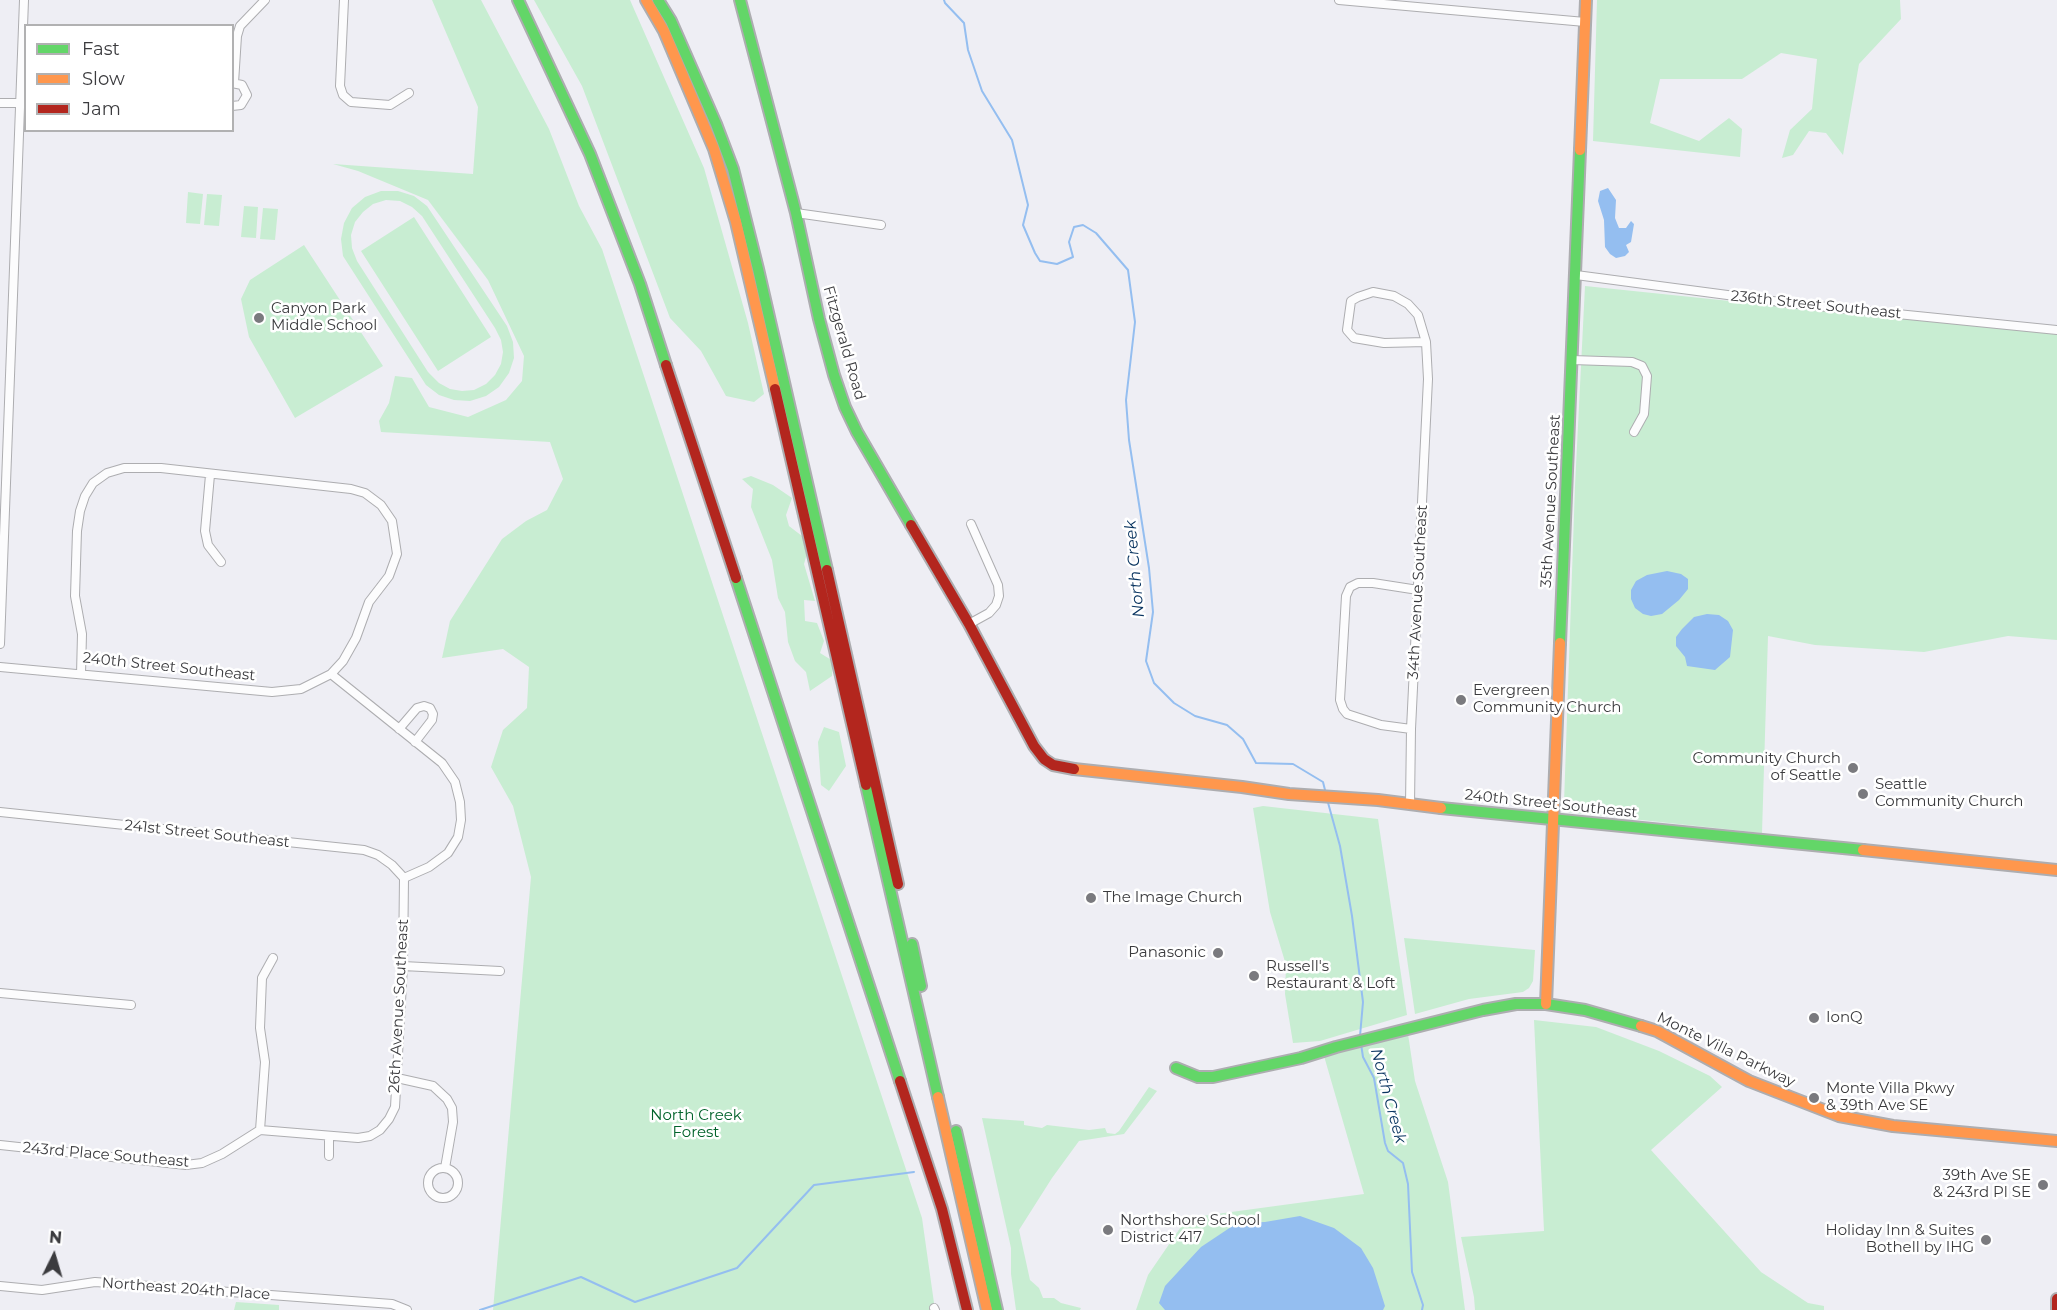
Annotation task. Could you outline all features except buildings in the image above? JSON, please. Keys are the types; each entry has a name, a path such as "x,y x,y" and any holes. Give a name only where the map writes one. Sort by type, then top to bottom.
{"main road":[{"path":"518,0 590,154 640,284 942,1209 967,1310"},
{"path":"646,0 673,50 714,149 736,222 987,1310"},
{"path":"658,0 671,21 733,169 758,269 997,1310"},
{"name":"Fitzgerald Road","path":"740,0 796,213 819,319 845,407 856,432 969,624 1034,747 1044,759"},
{"name":"35th Avenue Southeast","path":"1546,1004 1586,0"},
{"path":"541,50 558,68 573,100 616,199 639,260 935,1164 953,1224 974,1310"},
{"path":"745,259 758,269"},
{"name":"240th Street Southeast","path":"1044,759 1053,765 1073,770 2057,870"},
{"path":"911,982 917,968"},
{"name":"Monte Villa Parkway","path":"1176,1068 1198,1077 1213,1077 1301,1058 1380,1035 1483,1010 1516,1004 1546,1004 1596,1013 1657,1031 1749,1081 1839,1116 1893,1126 2057,1141"},
{"path":"2057,1299 2057,1310"}],"street":[{"path":"0,644 4,462 24,0"},
{"path":"234,71 240,26 265,0"},
{"path":"344,0 340,86 343,95 351,102 390,105 409,93"},
{"path":"1339,0 1585,22"},
{"path":"234,83 242,85 247,95 241,105 234,106"},
{"path":"0,103 20,103"},
{"path":"796,213 881,225"},
{"name":"236th Street Southeast","path":"1576,275 1788,303 2057,330"},
{"name":"34th Avenue Southeast","path":"1410,805 1411,729 1428,379 1426,342 1418,315 1408,304 1394,296 1373,292 1351,301 1347,330 1354,338 1384,343 1426,342"},
{"path":"1572,360 1632,362 1642,366 1647,376 1644,414 1634,432"},
{"path":"81,674 82,634 75,596 77,531 82,504 93,483 107,473 124,468 161,468 351,489 365,493 381,505 392,521 397,554 389,576 369,602 356,638 343,661 331,674 442,763 455,782 460,802 461,820 458,837 448,853 429,867 404,878"},
{"path":"210,475 205,531 208,544 221,562"},
{"path":"969,624 989,613 996,605 999,596 998,585 970,524"},
{"path":"1411,729 1381,724 1347,714 1342,709 1340,700 1346,596 1350,587 1358,583 1373,583 1418,590"},
{"name":"240th Street Southeast","path":"0,667 272,693 301,689 331,674"},
{"path":"399,729 417,708 424,706 430,708 433,714 432,720 415,742"},
{"name":"241st Street Southeast","path":"0,812 363,850 378,855 404,878"},
{"name":"26th Avenue Southeast","path":"329,1136 358,1138 370,1136 380,1130 395,1107 403,966 404,878"},
{"path":"273,958 262,978 260,1028 265,1062 260,1130 329,1136 329,1156"},
{"path":"403,966 500,971"},
{"path":"0,993 131,1005"},
{"path":"397,1078 433,1086 447,1099 452,1108 453,1122 445,1168"},
{"name":"243rd Place Southeast","path":"0,1145 186,1165 202,1163 222,1154 260,1130"},
{"path":"445,1168 456,1175 458,1183 453,1195 440,1198 430,1191 428,1178 433,1171 445,1168"},
{"name":"Northeast 204th Place","path":"0,1286 42,1290 95,1282 392,1304 407,1310"}],"green space":[{"name":"North Creek Forest","path":"432,0 481,0 549,129 579,206 602,249 922,1218 935,1310 493,1310 531,877 513,806 491,767 503,730 527,708 529,667 503,649 442,658 450,621 502,539 526,521 547,510 563,479 550,442 381,432 379,421 389,403 395,376 412,378 429,407 468,417 506,400 522,381 524,356 488,280 428,200 358,171 333,164 473,174 478,107"},
{"path":"534,0 630,0 704,168 748,323 764,394 754,402 726,396 701,351 670,318 582,86"},
{"path":"1597,0 1900,0 1901,19 1859,64 1843,155 1826,133 1809,131 1793,155 1782,158 1790,130 1812,109 1817,59 1781,53 1742,79 1660,79 1650,123 1699,141 1729,118 1742,129 1740,157 1593,141"},
{"path":"381,191 398,191 414,196 427,206 507,326 513,342 514,358 509,373 499,387 486,396 470,401 454,400 439,395 426,385 343,256 341,239 344,223 352,208 365,197","holes":["386,200 400,201 412,207 422,216 501,340 503,352 501,364 486,384 474,390 450,389 439,383 428,372 357,261 352,248 351,235 355,222 373,204"]},
{"path":"188,192 203,194 200,224 186,223"},
{"path":"207,194 222,195 219,226 204,225"},
{"path":"244,206 258,207 256,238 241,237"},
{"path":"263,208 278,209 275,240 260,239"},
{"path":"414,217 491,337 438,371 361,251"},
{"path":"304,245 383,366 295,418 249,337 241,299 250,280"},
{"path":"1585,286 1788,307 1788,303 2057,330 2057,640 2008,636 1924,652 1815,645 1768,636 1762,833 1567,812 1564,803 1575,486"},
{"path":"751,476 773,485 792,498 786,515 789,526 802,536 808,550 804,564 815,601 804,600 805,621 817,623 824,641 820,653 833,661 832,676 810,691 806,672 795,661 788,642 785,612 778,598 772,560 751,507 753,489 742,479"},
{"path":"824,727 839,732 846,766 829,791 821,785 818,742"},
{"path":"1263,806 1378,819 1407,1015 1320,1041 1293,1043 1285,994 1286,965 1270,912 1253,808"},
{"path":"1404,938 1535,950 1533,981 1523,992 1469,999 1415,1014"},
{"path":"1534,1020 1596,1027 1659,1051 1710,1076 1722,1087 1651,1150 1761,1272 1808,1303 1824,1306 1824,1310 1475,1310 1461,1237 1544,1231"},
{"path":"1408,1034 1415,1081 1448,1182 1465,1310 1136,1310 1148,1275 1187,1218 1364,1194 1324,1056"},
{"path":"1149,1087 1157,1091 1124,1134 1079,1141 1019,1230 1030,1280 1039,1288 1043,1298 1054,1298 1061,1303 1081,1308 1080,1310 1016,1310 1011,1274 1011,1248 982,1118 1024,1121 1024,1125 1042,1128 1047,1125 1089,1130 1105,1128 1107,1133 1115,1134"},
{"path":"236,1302 279,1305 279,1310 234,1310"}],"water":[{"path":"1608,188 1616,200 1615,218 1619,228 1626,228 1631,221 1634,224 1631,242 1626,245 1629,252 1625,256 1616,258 1605,247 1604,220 1598,201 1600,191"},
{"path":"1667,571 1681,574 1688,579 1688,589 1662,614 1651,616 1643,614 1635,608 1631,599 1631,590 1636,581 1647,575"},
{"path":"1707,614 1719,615 1728,621 1733,630 1730,657 1715,670 1687,666 1685,657 1676,646 1676,637 1682,629 1694,617"},
{"path":"1300,1216 1334,1228 1361,1248 1373,1268 1385,1306 1383,1310 1165,1310 1159,1303 1165,1286 1201,1247 1237,1223 1265,1222"}],"waterway":[{"name":"North Creek","path":"944,0 964,23 968,50 982,91 1012,140 1028,205 1023,225 1040,261 1057,264 1073,257 1069,242 1074,227 1083,225 1096,233 1128,270 1135,322 1126,400 1129,440 1149,568 1153,612 1146,661 1154,683 1174,703 1195,716 1227,725 1243,739 1256,763 1293,764 1323,782 1326,794"},
{"name":"North Creek","path":"1327,799 1340,846 1352,916 1363,1002 1360,1036"},
{"name":"North Creek","path":"1361,1044 1363,1057 1374,1078 1385,1143 1388,1151 1403,1163 1408,1184 1412,1272 1423,1305 1422,1310"},
{"path":"480,1310 581,1277 635,1302 737,1268 814,1185 914,1172"}],"traffic: fast":[{"path":"518,0 590,154 640,284 666,365"},
{"path":"658,0 671,21 733,169 827,570"},
{"path":"740,0 796,213 819,319 834,375 857,432 911,525"},
{"path":"1560,643 1580,150"},
{"path":"736,578 900,1081"},
{"path":"866,785 938,1097"},
{"path":"1441,808 1863,850"},
{"path":"912,944 921,986"},
{"path":"1176,1068 1198,1077 1213,1077 1301,1058 1483,1010 1516,1004 1546,1004 1585,1010 1641,1026"},
{"path":"956,1131 997,1310"}],"traffic: slow":[{"path":"646,0 664,31 714,149 736,222 775,389"},
{"path":"1580,150 1586,0"},
{"path":"1546,1004 1560,643"},
{"path":"1074,769 1289,794 1378,800 1441,808"},
{"path":"1863,850 2057,870"},
{"path":"1641,1026 1657,1031 1749,1081 1839,1116 1893,1126 2057,1141"},
{"path":"938,1097 987,1310"}],"traffic: jam":[{"path":"666,365 736,578"},
{"path":"775,389 866,785"},
{"path":"911,525 969,624 1034,746 1044,759 1053,765 1074,769"},
{"path":"827,570 898,884"},
{"path":"900,1081 942,1209 967,1310"},
{"path":"2057,1299 2057,1310"}],"place":[{"name":"Canyon Park Middle School","path":"259,318"},
{"name":"Evergreen Community Church","path":"1461,700"},
{"name":"Community Church of Seattle","path":"1853,768"},
{"name":"Seattle Community Church","path":"1863,794"},
{"name":"The Image Church","path":"1091,898"},
{"name":"Panasonic","path":"1218,953"},
{"name":"Russell's Restaurant & Loft","path":"1254,976"},
{"name":"IonQ","path":"1814,1018"},
{"name":"Monte Villa Pkwy & 39th Ave SE","path":"1814,1098"},
{"name":"39th Ave SE & 243rd Pl SE","path":"2043,1185"},
{"name":"Northshore School District 417","path":"1108,1230"},
{"name":"Holiday Inn & Suites Bothell by IHG","path":"1986,1240"}]}
